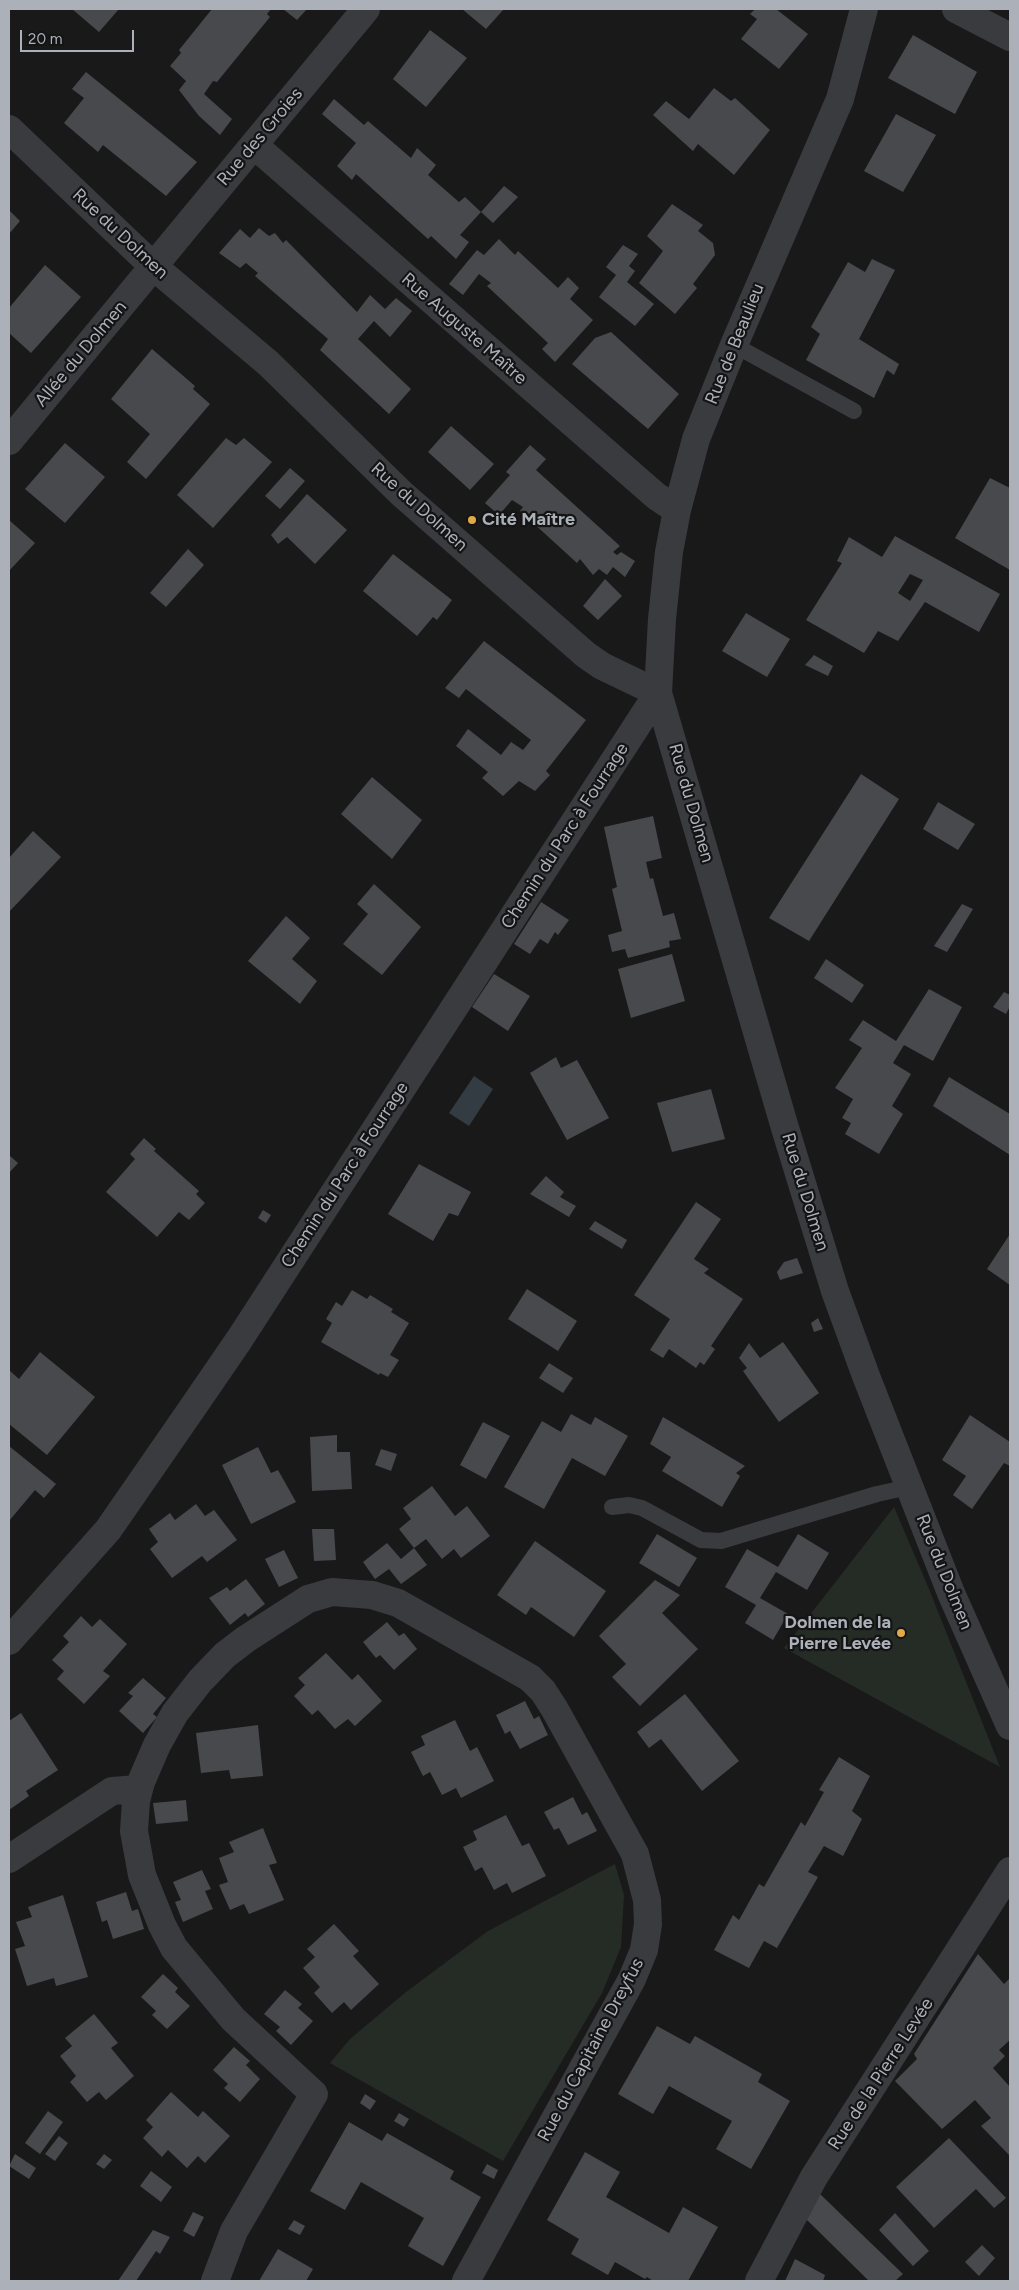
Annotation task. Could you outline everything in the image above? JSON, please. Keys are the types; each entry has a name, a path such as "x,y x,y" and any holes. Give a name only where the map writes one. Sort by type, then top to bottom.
{"street":[{"name":"Rue des Groies","path":"153,266 366,9"},
{"name":"Rue de Beaulieu","path":"658,693 665,585 677,510 696,439 734,345 840,99 864,9"},
{"path":"956,9 1010,37"},
{"name":"Rue du Dolmen","path":"9,129 153,266 268,363 402,494 586,655 602,666 658,693 785,1128 835,1291 951,1594 1010,1726"},
{"name":"Rue Auguste Maître","path":"254,145 656,496 677,510"},
{"name":"Allée du Dolmen","path":"9,441 153,266"},
{"name":"Chemin du Parc à Fourrage","path":"9,1641 38,1611 108,1530 201,1395 658,693"},
{"name":"Rue du Capitaine Dreyfus","path":"215,2281 234,2232 314,2094 234,2019 174,1948 162,1925 142,1875 134,1832 139,1790 157,1745 175,1713 200,1681 225,1655 246,1638 308,1599 332,1592 372,1595 398,1603 530,1678 547,1697 635,1854 647,1900 648,1924 644,1950 632,1980 466,2281"},
{"path":"9,1859 112,1792 139,1790"},
{"name":"Rue de la Pierre Levée","path":"760,2281 814,2177 1010,1871"}],"lane":[{"path":"734,345 854,410"},
{"path":"612,1508 629,1505 642,1508 701,1540 720,1542 877,1494 909,1487"}],"shaded area":[{"path":"474,1076 493,1089 469,1126 449,1113"},
{"path":"894,1507 929,1589 1000,1767 784,1648"},
{"path":"615,1864 624,1895 621,1947 602,1993 503,2161 330,2063 350,2039 406,1992 488,1931"}],"building":[{"path":"72,9 119,9 99,32"},
{"path":"212,9 271,9 267,14 270,17 217,82 213,81 204,94 232,119 220,135 199,116 179,90 186,81 170,66 181,53 179,50"},
{"path":"283,9 307,9 297,20"},
{"path":"462,9 504,9 486,29"},
{"path":"755,9 776,9 808,34 779,69 741,39 757,19 750,14"},
{"path":"430,30 467,58 426,107 393,79"},
{"path":"913,35 977,72 955,114 888,78"},
{"path":"86,72 197,162 166,196 103,145 98,152 64,123 84,98 72,89"},
{"path":"714,88 731,101 735,98 770,130 734,175 698,144 693,151 653,115 666,101 689,119"},
{"path":"334,99 364,125 368,121 411,158 417,148 436,165 428,175 459,202 465,197 481,212 460,235 469,242 456,259 431,236 428,239 356,174 352,180 337,166 356,143 322,114"},
{"path":"896,114 936,135 903,192 864,171"},
{"path":"504,186 518,197 493,223 481,212"},
{"path":"672,204 703,225 698,231 713,243 715,255 693,284 697,288 675,314 639,283 663,251 647,236"},
{"path":"9,210 20,221 9,234"},
{"path":"259,228 269,236 275,233 283,243 286,240 357,312 370,295 385,309 396,298 412,311 390,337 374,321 358,339 411,389 389,414 320,350 328,339 255,276 258,273 246,263 240,268 219,253 240,229 250,238"},
{"path":"499,239 515,255 518,251 558,288 568,277 579,288 570,299 593,320 555,362 542,349 548,343 487,286 491,283 479,274 463,295 449,284 477,250 484,255"},
{"path":"623,245 638,254 629,266 635,271 627,282 654,304 635,326 599,297 616,275 606,267"},
{"path":"872,259 895,270 859,339 899,364 894,375 887,370 874,398 806,360 820,334 811,327 848,262 865,272"},
{"path":"45,265 81,297 31,353 9,333 9,308"},
{"path":"611,332 679,394 648,429 572,364 595,338"},
{"path":"152,349 195,386 193,389 210,404 146,479 127,462 150,434 111,399"},
{"path":"451,426 494,464 470,490 428,452"},
{"path":"226,438 236,445 244,438 272,462 213,528 177,495"},
{"path":"65,443 105,477 65,523 25,489"},
{"path":"530,445 546,459 536,470 620,546 613,552 617,555 621,552 635,561 625,577 613,567 607,575 599,569 593,575 580,559 577,563 520,511 523,507 512,500 499,515 485,503 510,475 506,472"},
{"path":"290,468 305,481 280,509 265,496"},
{"path":"990,478 1010,488 1010,570 955,538"},
{"path":"307,494 347,530 315,564 287,537 278,544 271,535"},
{"path":"9,520 35,543 9,571"},
{"path":"895,536 1000,594 979,632 925,602 898,641 878,631 864,653 806,620 842,563 837,561 849,537 882,557","holes":["910,574 923,580 910,601 898,593"]},
{"path":"188,549 204,565 166,607 150,593"},
{"path":"393,554 452,600 437,620 433,617 417,636 363,591"},
{"path":"605,579 622,596 598,620 583,606"},
{"path":"746,613 790,639 767,677 722,651"},
{"path":"484,641 586,720 546,771 550,775 535,791 519,781 503,796 482,778 488,772 456,746 468,729 501,755 511,742 523,750 531,740 466,689 459,698 445,688"},
{"path":"814,655 833,666 828,676 805,665"},
{"path":"861,774 899,799 809,941 769,918"},
{"path":"372,777 422,820 392,859 341,814"},
{"path":"938,802 975,824 958,850 923,829"},
{"path":"653,816 662,858 646,862 650,879 653,878 663,916 674,913 681,939 669,941 670,947 628,958 625,949 612,952 608,935 622,931 612,889 617,887 604,827"},
{"path":"33,831 61,857 9,912 9,858"},
{"path":"374,884 421,927 382,975 343,944 368,914 357,904"},
{"path":"541,902 569,920 558,935 555,932 548,944 540,939 530,954 514,944"},
{"path":"962,904 973,909 947,952 934,946"},
{"path":"286,916 310,938 292,959 317,981 300,1004 248,961"},
{"path":"672,954 685,1001 631,1018 618,969"},
{"path":"826,959 864,985 852,1003 814,978"},
{"path":"494,974 530,996 508,1031 472,1007"},
{"path":"929,989 962,1007 933,1061 904,1045 893,1063 911,1074 892,1106 903,1114 879,1154 845,1134 851,1123 842,1118 853,1099 835,1088 862,1048 849,1040 863,1020 896,1041"},
{"path":"1004,992 1010,995 1010,1006 1006,1014 993,1007"},
{"path":"556,1057 561,1068 577,1060 609,1118 567,1140 530,1073"},
{"path":"949,1077 1010,1114 1010,1155 933,1106"},
{"path":"711,1089 725,1139 672,1152 657,1103"},
{"path":"144,1138 156,1149 154,1151 199,1191 196,1194 205,1203 189,1220 179,1212 157,1237 106,1192 135,1159 130,1154"},
{"path":"9,1155 18,1163 9,1173"},
{"path":"419,1164 471,1192 458,1216 449,1213 433,1241 388,1214"},
{"path":"546,1176 564,1192 560,1197 576,1206 569,1217 530,1194"},
{"path":"696,1202 721,1219 694,1259 709,1269 704,1273 743,1299 711,1346 715,1349 704,1365 700,1362 696,1368 669,1349 663,1358 650,1350 670,1319 634,1295"},
{"path":"263,1210 271,1215 266,1223 258,1218"},
{"path":"595,1221 627,1240 622,1249 589,1229"},
{"path":"1010,1234 1010,1285 987,1269"},
{"path":"797,1258 803,1273 780,1280 777,1272 784,1262"},
{"path":"527,1289 577,1321 558,1351 508,1319"},
{"path":"352,1290 367,1299 370,1295 393,1309 391,1312 409,1323 390,1355 399,1360 388,1377 380,1373 379,1375 321,1342 332,1323 326,1319 336,1302 342,1306"},
{"path":"818,1318 823,1329 814,1332 811,1323"},
{"path":"783,1342 819,1393 779,1422 743,1371 747,1368 739,1358 749,1343 760,1358"},
{"path":"40,1352 95,1397 47,1455 9,1424 9,1370 19,1379"},
{"path":"549,1363 573,1378 563,1393 539,1378"},
{"path":"571,1414 591,1425 595,1417 628,1436 605,1476 572,1458 544,1509 504,1487 542,1421 561,1432"},
{"path":"970,1415 1010,1442 1010,1466 1004,1463 972,1509 953,1495 966,1476 942,1460"},
{"path":"663,1417 745,1466 736,1473 740,1476 722,1507 662,1471 671,1457 650,1444"},
{"path":"483,1422 510,1436 486,1479 460,1465"},
{"path":"337,1435 337,1452 350,1452 352,1489 312,1491 310,1437"},
{"path":"9,1446 56,1484 44,1498 35,1490 9,1521"},
{"path":"258,1447 271,1473 278,1470 296,1502 251,1524 222,1465"},
{"path":"381,1449 397,1454 391,1471 375,1465"},
{"path":"432,1486 455,1516 467,1506 490,1536 461,1558 454,1549 442,1559 426,1539 414,1548 399,1529 411,1519 403,1508"},
{"path":"196,1504 205,1516 214,1510 237,1540 207,1562 202,1556 172,1578 150,1549 158,1542 149,1529 170,1513 175,1520"},
{"path":"312,1529 334,1529 336,1560 314,1561"},
{"path":"657,1534 697,1558 679,1587 639,1563"},
{"path":"798,1534 829,1553 807,1590 776,1572 760,1598 788,1614 773,1640 745,1623 756,1605 725,1587 747,1549 778,1567"},
{"path":"535,1541 606,1591 574,1637 531,1607 526,1615 497,1595"},
{"path":"387,1543 401,1559 414,1548 427,1565 401,1584 389,1569 375,1579 363,1562"},
{"path":"284,1550 298,1578 279,1587 265,1559"},
{"path":"246,1579 265,1604 248,1617 245,1613 230,1625 209,1598 227,1587 230,1591"},
{"path":"655,1580 680,1595 662,1613 698,1649 640,1706 612,1677 626,1664 599,1636"},
{"path":"81,1616 92,1627 100,1619 127,1644 103,1671 110,1676 84,1704 57,1679 64,1671 52,1660 69,1642 63,1636"},
{"path":"387,1622 399,1636 404,1633 417,1649 394,1670 380,1655 376,1658 363,1642"},
{"path":"326,1653 352,1680 358,1674 382,1701 355,1726 348,1719 335,1729 318,1710 312,1715 294,1696 305,1685 298,1678"},
{"path":"143,1678 166,1698 153,1714 157,1717 143,1733 119,1711 133,1696 128,1693"},
{"path":"685,1694 739,1761 702,1791 661,1739 649,1748 637,1732"},
{"path":"525,1701 534,1719 539,1716 548,1735 520,1749 510,1731 505,1734 496,1715"},
{"path":"21,1713 58,1770 26,1791 29,1796 9,1810 9,1721"},
{"path":"455,1720 470,1751 477,1747 494,1781 461,1798 456,1788 442,1795 430,1772 423,1776 411,1752 425,1745 421,1736"},
{"path":"258,1725 263,1776 231,1779 229,1770 201,1773 196,1733"},
{"path":"839,1757 870,1776 852,1811 862,1819 843,1856 824,1846 808,1872 818,1877 777,1948 764,1941 749,1968 714,1950 733,1915 739,1920 759,1884 764,1887 801,1822 805,1826 824,1792 819,1790"},
{"path":"573,1797 582,1815 587,1812 597,1831 568,1845 559,1828 554,1830 544,1812"},
{"path":"186,1800 188,1821 156,1824 153,1803"},
{"path":"506,1815 522,1846 529,1843 546,1876 512,1893 507,1883 494,1890 482,1867 475,1871 463,1847 477,1840 473,1831"},
{"path":"263,1828 277,1863 269,1865 284,1900 249,1914 244,1904 230,1910 219,1885 228,1882 219,1858 234,1852 229,1842"},
{"path":"202,1870 211,1889 205,1891 213,1909 183,1922 175,1902 181,1900 173,1882"},
{"path":"126,1892 132,1911 138,1909 144,1929 113,1939 107,1920 102,1922 96,1902"},
{"path":"63,1895 88,1977 56,1986 54,1978 27,1986 15,1949 25,1946 16,1922 32,1917 28,1907"},
{"path":"334,1924 359,1951 353,1956 379,1984 351,2010 344,2002 332,2013 314,1993 320,1987 303,1968 315,1957 307,1949"},
{"path":"978,1954 1004,1984 1010,1978 1010,2040 999,2050 1005,2056 993,2068 1010,2087 1010,2156 981,2126 991,2118 975,2100 942,2129 895,2081 917,2059 914,2054"},
{"path":"163,1974 178,1988 175,1992 190,2006 167,2029 152,2015 156,2011 141,1997"},
{"path":"285,1990 302,2004 298,2008 313,2021 291,2045 276,2031 280,2027 264,2014"},
{"path":"94,2014 118,2043 111,2048 134,2076 106,2100 99,2092 87,2102 70,2082 76,2076 60,2056 72,2046 65,2038"},
{"path":"657,2026 690,2044 695,2036 762,2074 758,2082 790,2101 751,2169 716,2149 732,2121 669,2086 653,2114 618,2094"},
{"path":"234,2047 250,2061 246,2065 260,2079 240,2102 224,2088 228,2084 213,2070"},
{"path":"171,2092 198,2117 203,2111 230,2136 205,2163 198,2156 187,2168 168,2150 162,2157 143,2138 153,2127 146,2120"},
{"path":"365,2094 376,2101 370,2110 360,2103"},
{"path":"48,2111 63,2122 40,2154 25,2143"},
{"path":"399,2113 409,2119 404,2127 394,2121"},
{"path":"349,2122 382,2141 387,2133 454,2171 450,2179 481,2197 443,2266 408,2246 424,2218 361,2182 345,2210 310,2191"},
{"path":"59,2136 68,2143 55,2161 45,2154"},
{"path":"949,2138 1006,2198 994,2208 976,2189 934,2228 896,2187"},
{"path":"585,2152 620,2172 606,2197 669,2233 683,2207 718,2227 688,2281 653,2281 647,2277 645,2279 615,2262 608,2275 571,2254 579,2239 547,2220"},
{"path":"15,2154 36,2168 29,2179 9,2166"},
{"path":"104,2154 112,2160 104,2169 96,2164"},
{"path":"487,2164 498,2170 494,2179 482,2173"},
{"path":"151,2171 172,2187 161,2202 140,2186"},
{"path":"820,2194 903,2274 895,2281 869,2281 806,2219"},
{"path":"193,2212 204,2217 194,2237 183,2231"},
{"path":"895,2213 929,2251 913,2266 879,2230"},
{"path":"294,2220 305,2226 300,2235 288,2229"},
{"path":"153,2230 170,2237 160,2254 156,2251 136,2281 118,2281"},
{"path":"982,2245 995,2258 979,2276 965,2262"},
{"path":"278,2249 313,2269 306,2281 259,2281"},
{"path":"795,2259 825,2275 823,2281 785,2281"}],"place":[{"name":"Cité Maître","path":"472,520"},
{"name":"Dolmen de la Pierre Levée","path":"901,1633"}]}
